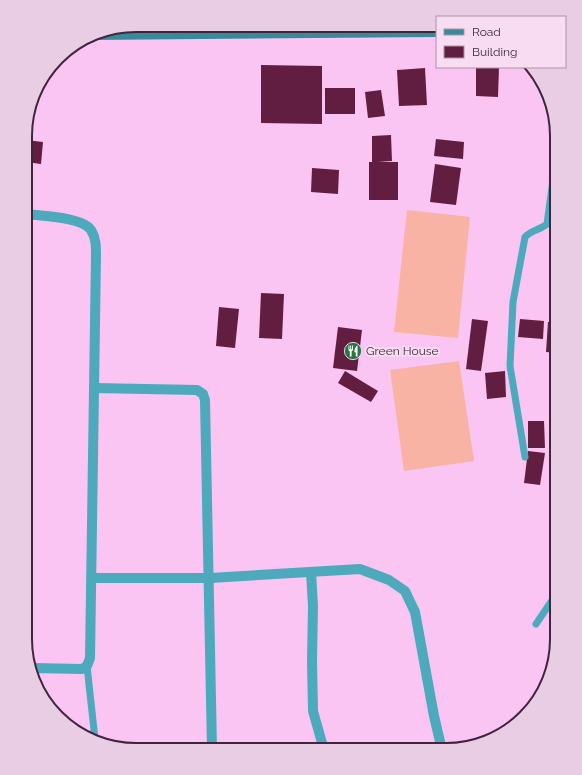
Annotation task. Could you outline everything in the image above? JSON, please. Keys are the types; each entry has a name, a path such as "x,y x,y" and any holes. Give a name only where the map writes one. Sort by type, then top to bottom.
{"main road":[{"path":"114,35 436,32"}],"street":[{"path":"32,215 76,221 84,224 91,229 95,237 96,255 90,658 87,666 82,669 36,668"},
{"path":"94,388 197,390 203,394 205,400 210,578 212,743"},
{"path":"92,578 210,578 360,570 389,580 405,591 415,612 440,743"},
{"path":"311,572 313,606 313,711 322,743"}],"lane":[{"path":"525,457 510,366 513,302 524,237 528,233 547,224 550,205"},
{"path":"536,624 550,603"},
{"path":"87,666 94,734"}],"shaded area":[{"path":"407,210 470,217 458,338 394,332"},
{"path":"459,361 474,461 404,471 390,370"}],"building":[{"path":"261,65 322,66 322,124 261,123"},
{"path":"425,68 427,105 399,106 397,70"},
{"path":"476,68 499,68 498,97 476,96"},
{"path":"325,88 355,88 355,114 325,114"},
{"path":"381,90 385,116 368,118 365,92"},
{"path":"391,135 392,161 378,162 398,162 398,200 369,200 369,162 372,162 372,136"},
{"path":"436,139 464,142 463,159 434,156"},
{"path":"32,141 43,142 41,164 32,163"},
{"path":"435,164 461,168 456,205 430,202"},
{"path":"312,168 339,170 338,194 311,192"},
{"path":"261,293 284,294 282,339 259,338"},
{"path":"219,307 239,309 235,348 216,346"},
{"path":"472,319 488,321 481,371 466,369"},
{"path":"520,319 544,321 543,339 518,337"},
{"path":"548,322 550,322 550,352 546,352"},
{"path":"338,327 362,330 357,371 333,368"},
{"path":"345,371 378,391 371,402 338,383"},
{"path":"505,371 506,397 487,399 485,373"},
{"path":"528,421 544,421 545,448 528,448"},
{"path":"528,451 545,453 540,485 524,483"}],"place":[{"name":"Green House","path":"353,351"}]}
